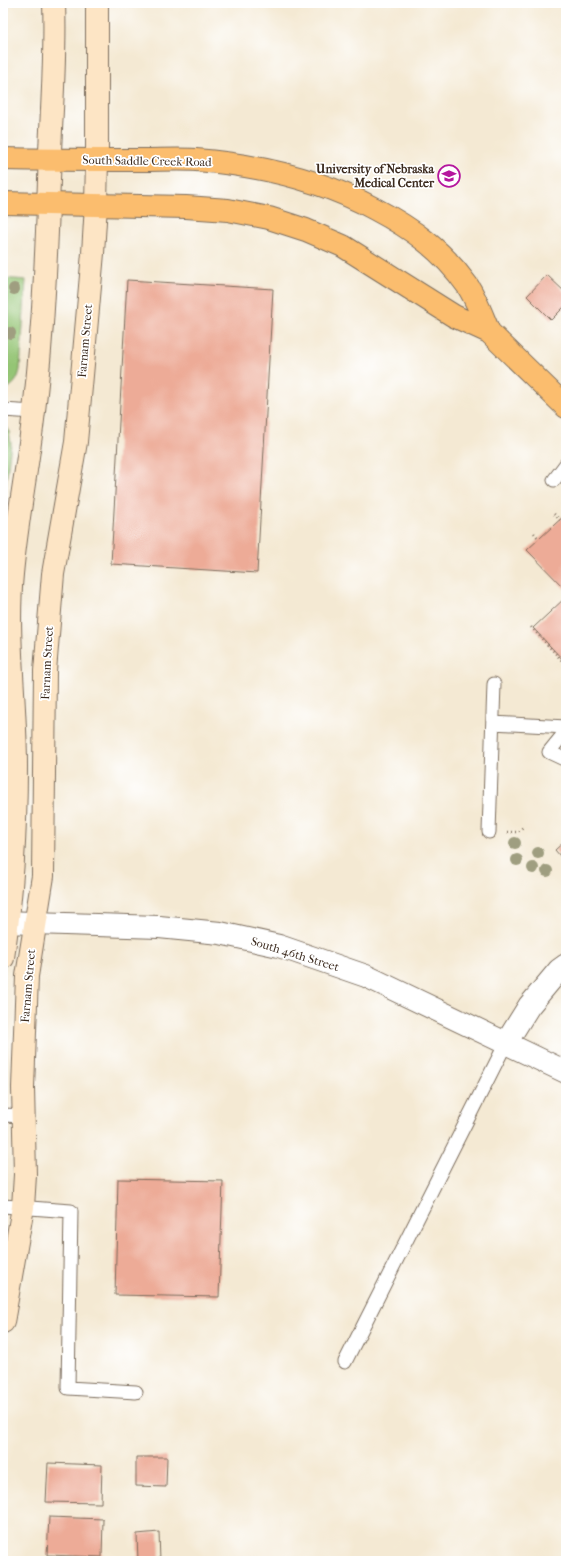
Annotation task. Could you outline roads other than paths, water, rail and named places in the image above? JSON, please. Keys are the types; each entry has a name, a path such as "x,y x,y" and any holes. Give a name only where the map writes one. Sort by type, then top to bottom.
{"main road":[{"path":"3,958 5,922 13,874 16,766 8,677 12,576 34,412 41,341 46,270 54,3"},
{"name":"Farnam Street","path":"3,1322 13,1207 25,1175 13,1116 23,1088 27,976 43,876 45,671 53,574 76,442 85,355 96,205 97,3"},
{"name":"South Saddle Creek Road","path":"3,159 195,160 253,167 314,182 344,193 401,223 426,241 449,263 468,287 489,332"},
{"name":"South Saddle Creek Road","path":"3,203 178,207 228,210 277,220 306,230 343,246 454,316 489,332 566,408"}],"street":[{"name":"South 46th Street","path":"5,922 159,927 220,932 279,946 366,976 566,1072"},
{"path":"506,1043 529,1006 559,970 566,965"}],"lane":[{"path":"3,410 34,412"},
{"path":"554,480 566,464"},
{"path":"489,832 494,684"},
{"path":"493,723 566,727"},
{"path":"566,731 550,752 566,760"},
{"path":"345,1362 506,1043"},
{"path":"13,1207 71,1211 68,1388 136,1392"}],"place":[{"name":"University of Nebraska Medical Center","path":"449,176"}]}
